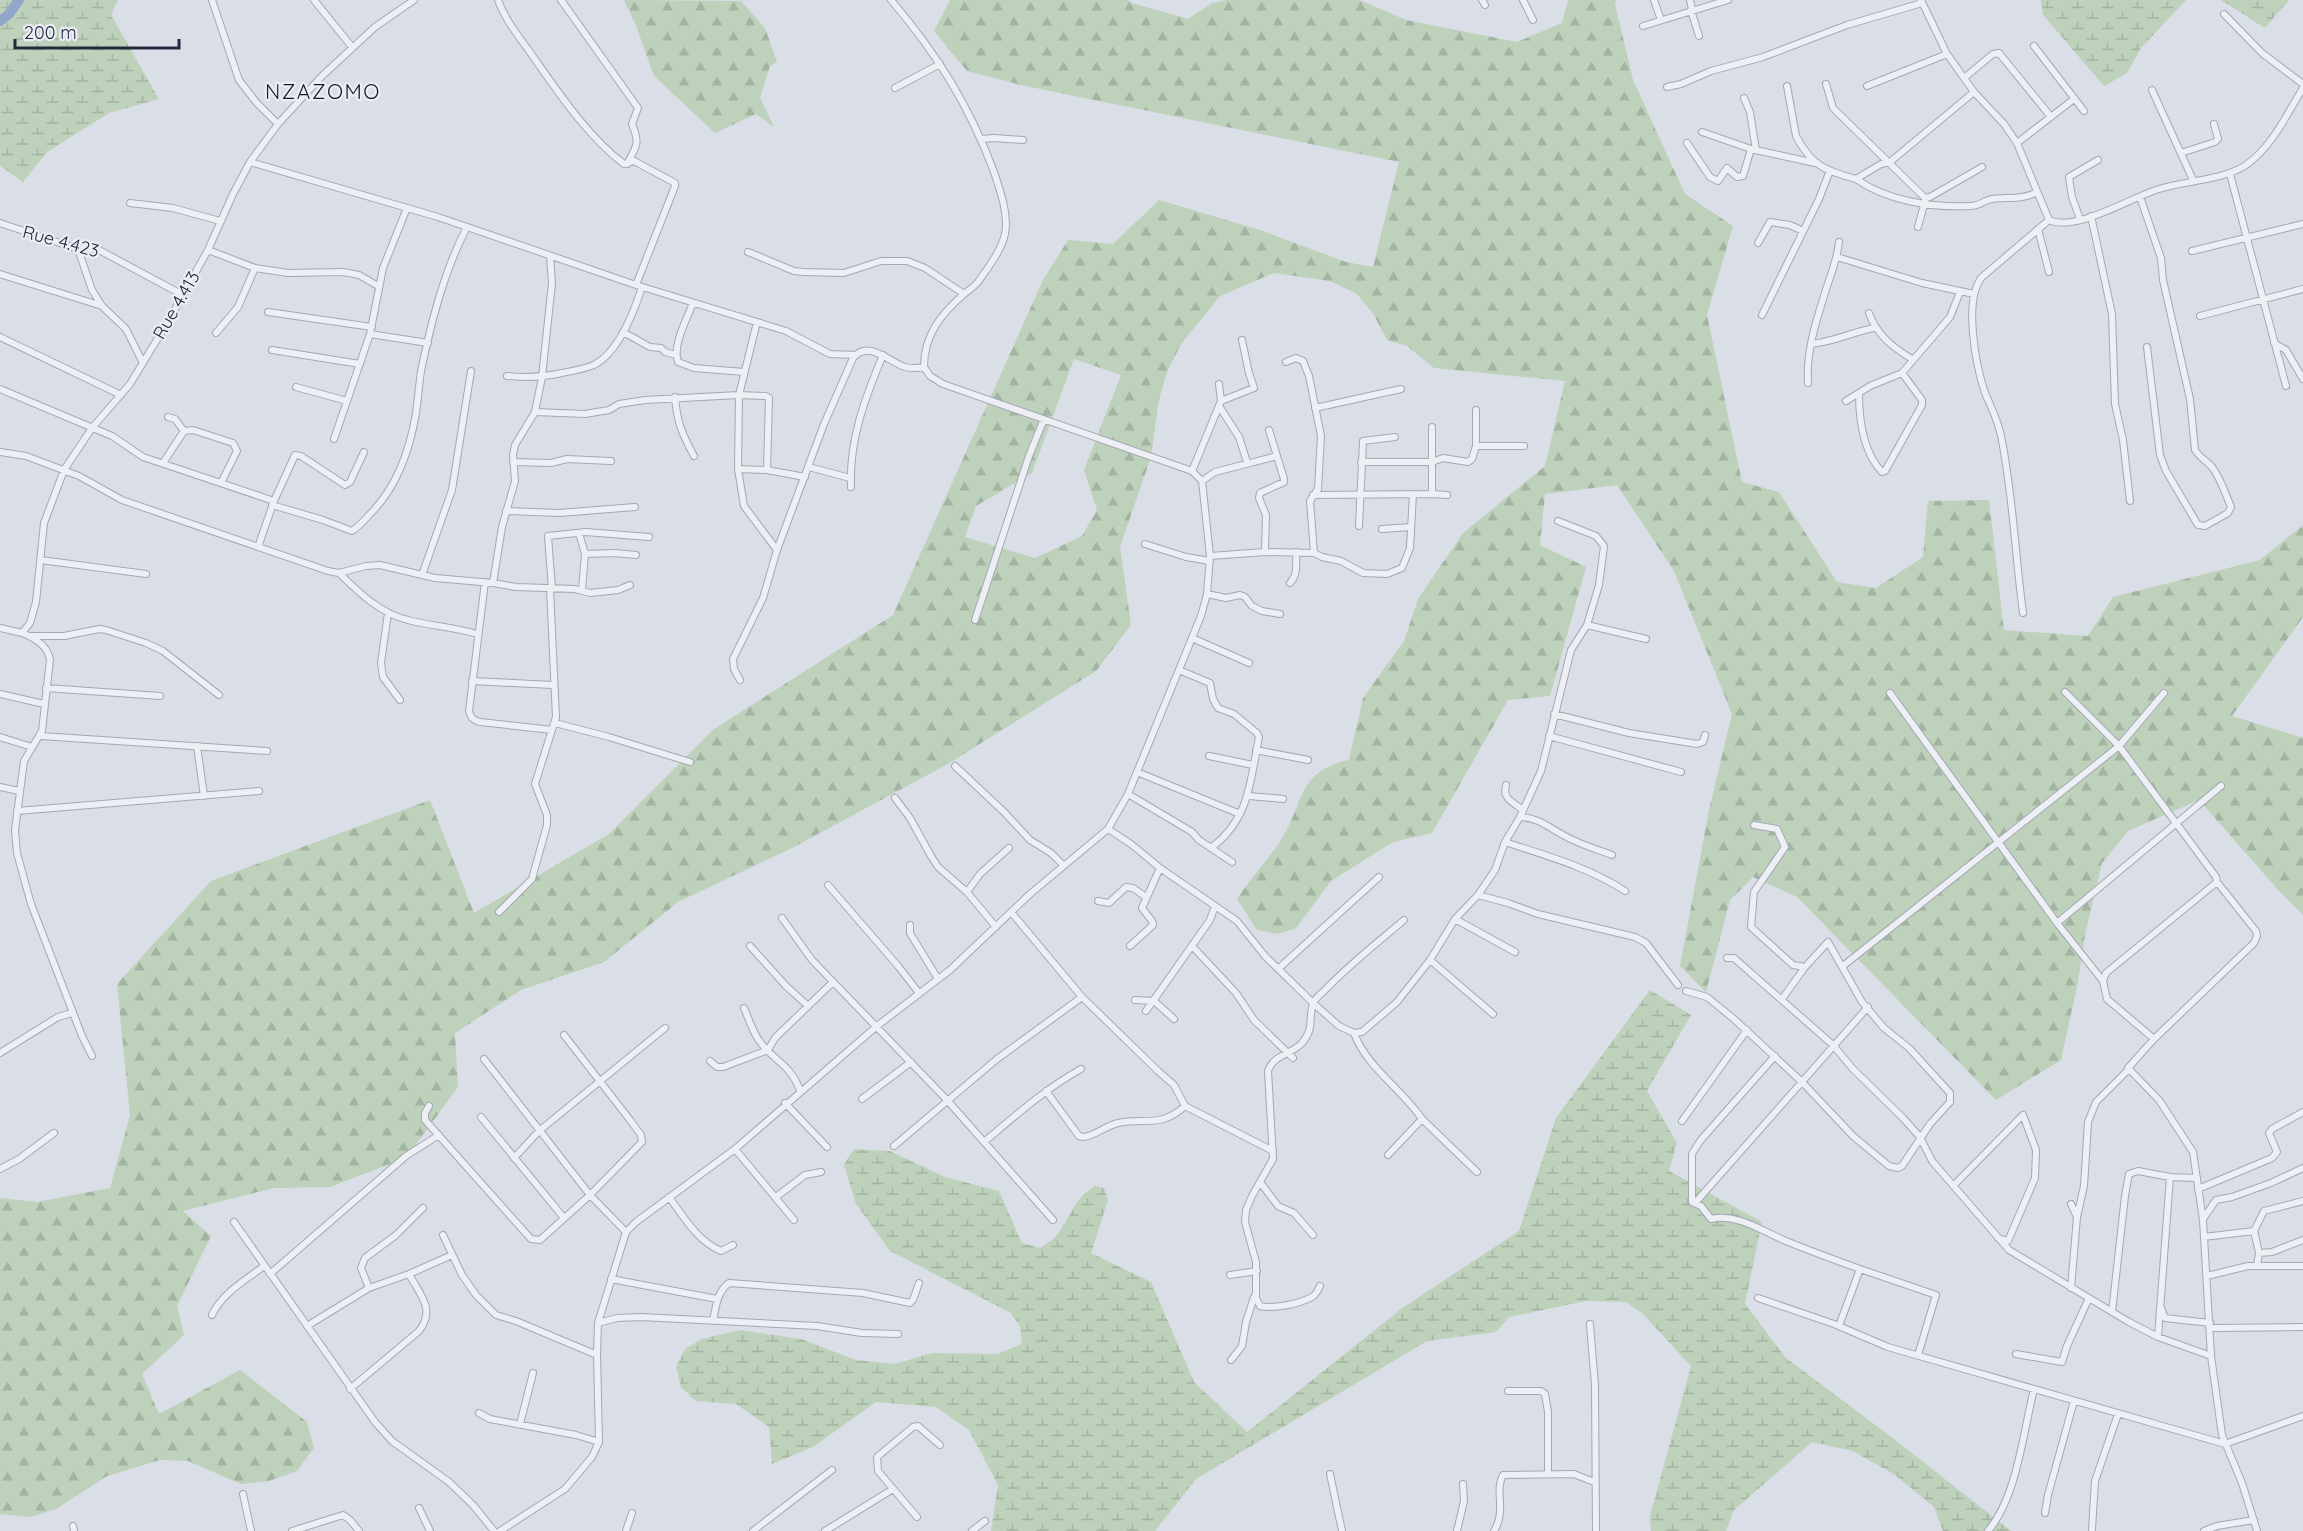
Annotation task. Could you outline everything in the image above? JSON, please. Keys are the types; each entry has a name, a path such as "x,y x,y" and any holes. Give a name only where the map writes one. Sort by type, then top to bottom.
{"street":[{"path":"212,0 239,80 256,102 278,124"},
{"path":"314,0 352,47"},
{"name":"Rue 4.413","path":"22,633 30,623 33,614 44,523 64,470 93,428 121,395 183,295 208,250 250,162 278,124 322,76 375,27 414,0"},
{"path":"498,0 517,33 555,88 607,151 627,165 637,163 674,181 675,186 639,286 633,314 606,356 593,365 542,377 507,376"},
{"path":"561,0 638,108 632,124 638,138 638,145 627,165"},
{"path":"500,1531 564,1489 592,1457 599,1442 598,1323 626,1232 735,1149 800,1090 970,953 1011,912 1108,829 1128,794 1192,638 1207,594 1210,558 1202,481 1192,471 943,384 930,376 924,367 927,342 933,328 964,294 976,285 996,255 1005,233 1005,212 982,139 958,91 919,32 891,0"},
{"path":"1523,0 1533,20"},
{"path":"1654,0 1661,20"},
{"path":"1690,0 1699,36"},
{"path":"1643,26 1728,0"},
{"path":"1667,87 1681,84 1711,71 1763,57 1847,25 1922,1 1947,54 1974,92 2004,124 2017,143 2049,220 2056,223 2091,216 2154,190 2230,174 2257,156 2269,142 2303,86 2262,53 2224,14"},
{"path":"2034,46 2084,111"},
{"path":"1964,78 1993,54 1999,53 2051,117"},
{"path":"1867,86 1947,54"},
{"path":"895,88 940,64"},
{"path":"1826,84 1833,108 1890,162 1925,201"},
{"path":"1787,86 1796,136 1815,163"},
{"path":"2152,90 2193,180"},
{"path":"1856,179 1881,164 1890,162 1974,92"},
{"path":"1687,142 1710,177 1718,182 1727,168 1737,177 1743,176 1754,150 1750,112 1744,98"},
{"path":"2017,143 2074,99"},
{"path":"2181,153 2215,142 2218,139 2214,124"},
{"path":"1702,132 1754,150 1815,163 1829,172 1856,179 1864,185 1896,198 1972,206 1990,199 2029,197 2037,192"},
{"path":"982,139 1023,140"},
{"path":"2080,219 2072,197 2069,177 2098,160"},
{"path":"250,162 407,208 639,286 786,331 830,354 856,354 873,351 909,368 924,367"},
{"path":"1918,227 1925,201 1982,167"},
{"path":"1762,315 1829,172"},
{"path":"2230,174 2286,386"},
{"path":"2140,197 2161,258 2173,326 2190,399 2195,450 2210,465 2220,480 2231,507 2228,513 2205,526 2198,525 2166,471 2160,455 2147,347"},
{"path":"130,203 173,208 220,221"},
{"path":"334,439 370,334 378,286 407,208"},
{"path":"2091,216 2112,314 2115,404 2123,440 2130,501"},
{"path":"2024,612 2001,435 1985,393 1973,335 1974,294 1976,284 1982,277 2049,220"},
{"path":"1758,243 1770,222 1790,225 1803,231"},
{"name":"Rue 4.423","path":"0,223 78,249 99,250 183,295"},
{"path":"2192,251 2303,224"},
{"path":"0,389 112,436 143,457 352,531 379,504 400,472 414,422 421,372 428,343 456,248 467,227"},
{"path":"2038,230 2049,272"},
{"path":"1808,383 1807,361 1837,257 1839,242"},
{"path":"78,249 92,290 102,306 126,329 142,361"},
{"path":"208,250 255,268 288,273 343,272 359,275 378,286"},
{"path":"748,252 794,271 804,272 844,273 881,261 907,261 925,268 964,294"},
{"path":"493,583 501,527 515,481 513,462 515,445 535,412 542,377 550,316 552,271 550,256"},
{"path":"1837,257 1974,294"},
{"path":"216,333 238,307 255,268"},
{"path":"0,274 102,306"},
{"path":"2200,316 2303,289"},
{"path":"1846,402 1859,393 1902,373 1950,317 1960,292"},
{"path":"693,303 676,355 678,362 694,368 744,372"},
{"path":"268,312 372,327"},
{"path":"1869,313 1874,328 1893,348 1912,359"},
{"path":"757,322 739,395 738,469 744,506 777,550"},
{"path":"1811,344 1828,343 1874,328"},
{"path":"623,332 650,347 660,348 676,355"},
{"path":"370,334 428,343"},
{"path":"0,337 121,395"},
{"path":"1220,404 1254,388 1242,340"},
{"path":"2274,343 2286,350 2303,379"},
{"path":"272,350 360,364"},
{"path":"740,680 734,669 733,659 763,598 777,550 836,393 856,354"},
{"path":"851,487 850,478 860,410 883,355"},
{"path":"1286,362 1296,358 1303,361 1309,376 1321,436 1318,489 1311,501 1314,553"},
{"path":"422,575 452,490 471,371"},
{"path":"1859,393 1859,413 1871,455 1882,472 1886,471 1922,405 1922,400 1902,373"},
{"path":"1192,471 1220,404 1219,384"},
{"path":"296,387 347,401"},
{"path":"1315,408 1401,389"},
{"path":"535,412 585,414 609,410 619,404 629,402 675,397 766,396 769,398 767,470"},
{"path":"675,397 676,417 681,434 694,456"},
{"path":"1220,404 1239,437 1247,462"},
{"path":"1361,462 1432,462 1443,458 1468,462 1472,459 1476,446 1476,410"},
{"path":"168,417 175,419 183,431"},
{"path":"975,620 1029,456 1044,419"},
{"path":"1432,427 1432,494"},
{"path":"183,431 193,430 236,446 236,456 221,483"},
{"path":"1265,552 1266,515 1259,498 1260,493 1284,482 1269,430"},
{"path":"163,463 183,431"},
{"path":"1359,526 1362,444 1366,439 1395,437"},
{"path":"1476,446 1524,446"},
{"path":"0,452 26,456 64,470 122,500 313,567 339,573 372,565 422,575 516,587 582,590 590,593 618,590 630,585"},
{"path":"258,547 273,503 295,456 301,456 345,485 350,482 364,452"},
{"path":"1202,481 1215,472 1277,456"},
{"path":"513,462 551,463 567,459 611,460"},
{"path":"809,467 850,478"},
{"path":"738,469 767,470 805,477"},
{"path":"1145,544 1186,557 1210,558 1265,552 1314,553 1341,561 1364,573 1387,574 1402,568 1406,562 1410,548 1413,494"},
{"path":"1313,495 1446,495"},
{"path":"506,511 559,513 635,507"},
{"path":"1108,829 1131,843 1160,868 1237,921 1249,933 1265,956 1339,1026 1354,1033 1362,1032 1397,1002 1430,960 1455,919 1478,895 1495,870 1505,842 1522,813 1541,771 1571,650 1587,625 1599,585 1604,546 1596,536 1558,521"},
{"path":"1382,529 1411,527"},
{"path":"498,912 526,886 535,872 547,819 535,780 554,727 548,536 579,533 649,537"},
{"path":"579,533 585,554 582,590"},
{"path":"1290,583 1295,578 1296,552"},
{"path":"585,554 636,555"},
{"path":"41,560 146,574"},
{"path":"339,573 388,613 406,620 459,628 477,634"},
{"path":"485,582 469,711 474,720 554,727 609,737 690,762"},
{"path":"1207,594 1226,598 1240,595 1245,597 1252,606 1262,611 1280,614"},
{"path":"388,613 381,663 383,677 400,700"},
{"path":"1587,625 1646,639"},
{"path":"0,628 30,636 41,643 49,655 41,736 24,761 15,830 17,853 31,904 72,1013 92,1056"},
{"path":"30,636 64,636 99,629 106,630 163,651 219,695"},
{"path":"1192,638 1249,663"},
{"path":"1179,670 1210,683 1213,699 1218,708 1234,714 1257,733 1249,796 1240,814 1223,838 1211,848"},
{"path":"472,681 553,685"},
{"path":"46,688 160,696"},
{"path":"2065,692 2119,746 2216,877 2217,882 2256,931 2257,936 2254,943 2154,1039 2129,1065 2128,1070 2096,1102 2088,1122 2084,1186 2077,1217 2071,1288"},
{"path":"1890,693 2057,923 2103,981 2107,999 2154,1039"},
{"path":"1843,966 2119,746 2164,693"},
{"path":"0,694 44,704"},
{"path":"1554,714 1629,733 1697,744 1703,742 1705,735"},
{"path":"41,736 267,751"},
{"path":"1549,736 1681,772"},
{"path":"0,737 32,747"},
{"path":"197,746 204,796"},
{"path":"1256,750 1308,760"},
{"path":"1209,756 1253,765"},
{"path":"955,766 1030,840 1051,853 1064,865"},
{"path":"1137,772 1240,814"},
{"path":"1506,785 1504,793 1506,797 1522,813 1543,822 1564,836 1612,855"},
{"path":"2057,923 2221,786"},
{"path":"0,787 20,791"},
{"path":"17,811 259,791"},
{"path":"1128,794 1192,832 1211,848 1232,861"},
{"path":"1249,796 1283,799"},
{"path":"895,798 910,818 938,867 967,892 996,927"},
{"path":"1754,825 1777,829 1785,847 1754,892 1751,927 1793,965 1804,967"},
{"path":"1505,842 1603,876 1625,891"},
{"path":"967,892 980,874 1009,848"},
{"path":"1130,946 1153,925 1142,908 1160,868"},
{"path":"1278,969 1379,877"},
{"path":"2103,981 2112,966 2217,882"},
{"path":"828,885 919,993"},
{"path":"1098,901 1109,903 1126,887 1146,897"},
{"path":"1478,895 1538,914 1635,937 1646,943 1678,985"},
{"path":"1146,1011 1210,920 1215,906"},
{"path":"1011,912 1082,997 1174,1085 1185,1106 1274,1151"},
{"path":"782,918 812,960 947,1100 1053,1220"},
{"path":"1455,919 1515,952"},
{"path":"1320,1286 1317,1293 1311,1297 1268,1308 1257,1303 1256,1262 1245,1222 1246,1210 1273,1159 1268,1071 1270,1064 1290,1056 1310,1032 1313,1002 1353,961 1404,920"},
{"path":"910,925 910,933 938,979"},
{"path":"1686,991 1707,997 1747,1030 1802,1082 1853,1136 1893,1168 1902,1166 1920,1137 1950,1102 1950,1093 1909,1048 1884,1028 1851,984 1828,942 1804,967 1782,999"},
{"path":"750,946 786,986 807,1005"},
{"path":"1192,946 1236,993 1254,1020 1274,1037 1290,1056"},
{"path":"1727,958 1734,958 1833,1045 1853,1069 1920,1137 1932,1161 2009,1250 2158,1337 2211,1356"},
{"path":"1430,960 1493,1014"},
{"path":"710,1061 717,1067 723,1067 768,1050 775,1038 833,982"},
{"path":"894,1146 997,1059 1082,997"},
{"path":"1135,1000 1154,1001 1174,1019"},
{"path":"1695,1203 1868,1007"},
{"path":"744,1008 759,1041 783,1062 795,1077 800,1090"},
{"path":"0,1053 58,1017 72,1013"},
{"path":"514,1158 539,1131 665,1028"},
{"path":"1682,1121 1747,1030"},
{"path":"1354,1033 1357,1043 1383,1075 1422,1119 1477,1172"},
{"path":"429,1106 424,1117 531,1239 540,1240 590,1195 642,1142 641,1136 630,1120 564,1035"},
{"path":"1774,1056 1700,1141 1692,1154 1692,1202 1701,1206 1711,1220 1722,1217 1756,1226 1783,1240 1936,1295 1918,1355"},
{"path":"484,1059 590,1195 626,1232"},
{"path":"862,1099 911,1062"},
{"path":"984,1142 1046,1091 1081,1069"},
{"path":"2128,1070 2159,1100 2193,1152 2203,1220 2211,1356 2225,1444 2242,1483 2257,1531"},
{"path":"1046,1091 1079,1136 1083,1137 1119,1123 1170,1117 1185,1106"},
{"path":"785,1103 827,1147"},
{"path":"2198,1188 2272,1158 2277,1152 2269,1133 2272,1129 2303,1112"},
{"path":"1954,1185 2023,1115 2036,1150 2035,1178 2008,1241 1998,1238"},
{"path":"481,1117 564,1218"},
{"path":"1388,1155 1422,1119"},
{"path":"0,1169 19,1159 54,1133"},
{"path":"270,1274 406,1156 439,1135"},
{"path":"735,1149 794,1220"},
{"path":"2203,1220 2216,1200 2232,1197 2271,1183 2303,1168"},
{"path":"2112,1312 2129,1174 2138,1171 2170,1177 2197,1178"},
{"path":"776,1197 805,1175 821,1172"},
{"path":"2158,1337 2170,1177"},
{"path":"1260,1182 1278,1206 1294,1213 1313,1236"},
{"path":"669,1197 696,1232 715,1249 721,1251 733,1245"},
{"path":"2257,1266 2259,1253 2254,1231 2264,1211 2303,1201"},
{"path":"2071,1204 2077,1217"},
{"path":"369,1287 361,1268 365,1258 396,1234 423,1208"},
{"path":"234,1222 350,1389 392,1442 449,1482 473,1505 494,1531"},
{"path":"2204,1237 2254,1231"},
{"path":"443,1236 462,1275 476,1295 496,1315 597,1355"},
{"path":"2259,1253 2272,1252 2303,1240"},
{"path":"307,1326 369,1287 409,1274 452,1255"},
{"path":"212,1314 224,1296 264,1266"},
{"path":"2207,1276 2248,1266 2303,1266"},
{"path":"1839,1326 1860,1269"},
{"path":"1230,1275 1257,1272"},
{"path":"350,1389 419,1331 426,1322 426,1306 409,1274"},
{"path":"611,1279 717,1299"},
{"path":"713,1321 717,1299 729,1282 863,1293 910,1303 914,1300 919,1283"},
{"path":"1231,1360 1242,1346 1248,1316 1257,1290"},
{"path":"1758,1298 1839,1326 1888,1347 2225,1444 2303,1416"},
{"path":"2016,1354 2062,1362 2089,1298"},
{"path":"2160,1307 2165,1318 2211,1326 2303,1327"},
{"path":"598,1323 617,1318 641,1317 817,1326 862,1333 898,1334"},
{"path":"1590,1324 1595,1386 1596,1531"},
{"path":"520,1424 533,1373"},
{"path":"1988,1531 2002,1512 2034,1389"},
{"path":"1508,1391 1541,1390 1545,1394 1548,1412 1548,1474"},
{"path":"2045,1513 2074,1401"},
{"path":"479,1413 490,1419 576,1435 599,1442"},
{"path":"2092,1529 2095,1481 2118,1414"},
{"path":"917,1517 878,1471 877,1457 918,1426 940,1445"},
{"path":"753,1531 832,1470"},
{"path":"1330,1474 1342,1531"},
{"path":"1494,1531 1501,1516 1500,1484 1503,1475 1574,1474 1594,1482"},
{"path":"1457,1531 1464,1501 1463,1485"},
{"path":"825,1531 893,1490"},
{"path":"243,1494 251,1531"},
{"path":"419,1508 430,1531"},
{"path":"626,1531 632,1513"},
{"path":"292,1531 343,1515 359,1531"},
{"path":"972,1531 985,1521"},
{"path":"2204,1531 2217,1526 2254,1521"}],"green space":[{"path":"0,0 118,0 111,15 159,99 109,113 47,152 23,182 0,166"},
{"path":"624,0 741,1 765,28 777,62 770,66 760,98 774,127 756,114 715,133 654,76"},
{"path":"950,0 1128,0 1188,19 1212,3 1228,0 1360,0 1406,20 1517,42 1562,23 1568,0 1617,0 1615,4 1633,80 1685,194 1733,226 1707,315 1742,482 1779,492 1837,582 1876,588 1923,557 1928,501 1989,500 2004,630 2088,636 2113,597 2260,560 2303,525 2303,617 2232,716 2303,738 2303,915 2199,800 2128,831 2102,863 2085,934 2078,982 2061,1060 1996,1100 1797,897 1753,877 1730,900 1706,992 1680,966 1709,810 1732,714 1674,571 1617,485 1545,494 1540,545 1586,567 1550,696 1508,700 1432,833 1393,842 1331,881 1296,928 1278,934 1257,930 1237,899 1279,843 1310,782 1331,765 1349,760 1363,698 1404,641 1418,599 1463,533 1545,466 1565,381 1434,368 1407,346 1387,340 1374,315 1357,294 1330,281 1274,273 1220,296 1181,344 1167,372 1159,399 1151,457 1120,547 1131,625 1096,671 946,765 792,848 678,902 604,962 521,990 455,1033 458,1087 406,1158 330,1187 274,1188 183,1211 211,1236 177,1306 184,1335 142,1374 159,1414 240,1370 307,1422 314,1448 297,1471 269,1481 241,1484 188,1461 160,1460 107,1476 56,1509 30,1517 0,1514 0,1198 37,1202 110,1188 130,1115 117,984 211,881 430,800 474,913 609,834 714,729 893,615 1043,280 1068,240 1113,244 1159,200 1260,230 1346,262 1373,267 1399,162 1021,85 967,71 934,31","holes":["1074,359 1121,375 1084,470 1097,510 1082,536 1035,558 965,537 976,506 1032,473"]},
{"path":"2041,0 2186,0 2141,48 2127,73 2104,86 2043,15"},
{"path":"2221,0 2289,0 2265,28"},
{"path":"1650,990 1691,1015 1647,1091 1677,1143 1669,1171 1762,1222 1745,1304 1786,1358 2011,1531 1943,1531 1934,1507 1895,1475 1853,1451 1812,1442 1734,1510 1726,1531 1651,1531 1650,1516 1691,1366 1643,1314 1626,1302 1586,1301 1509,1317 1496,1332 1427,1341 1196,1479 1155,1531 991,1531 998,1485 969,1430 936,1407 876,1402 813,1447 772,1464 769,1427 736,1404 696,1401 681,1387 676,1367 685,1349 702,1339 740,1330 801,1339 856,1360 895,1364 932,1353 997,1354 1022,1344 1020,1327 1011,1313 890,1251 856,1204 844,1165 854,1149 890,1151 945,1177 999,1191 1022,1243 1040,1248 1056,1236 1082,1196 1095,1186 1104,1188 1108,1200 1091,1253 1151,1282 1194,1382 1247,1432 1401,1309 1519,1231 1556,1118"}],"waterway":[{"path":"0,21 9,14 19,0"}],"district":[{"name":"NZAZOMO","path":"323,91"}]}
